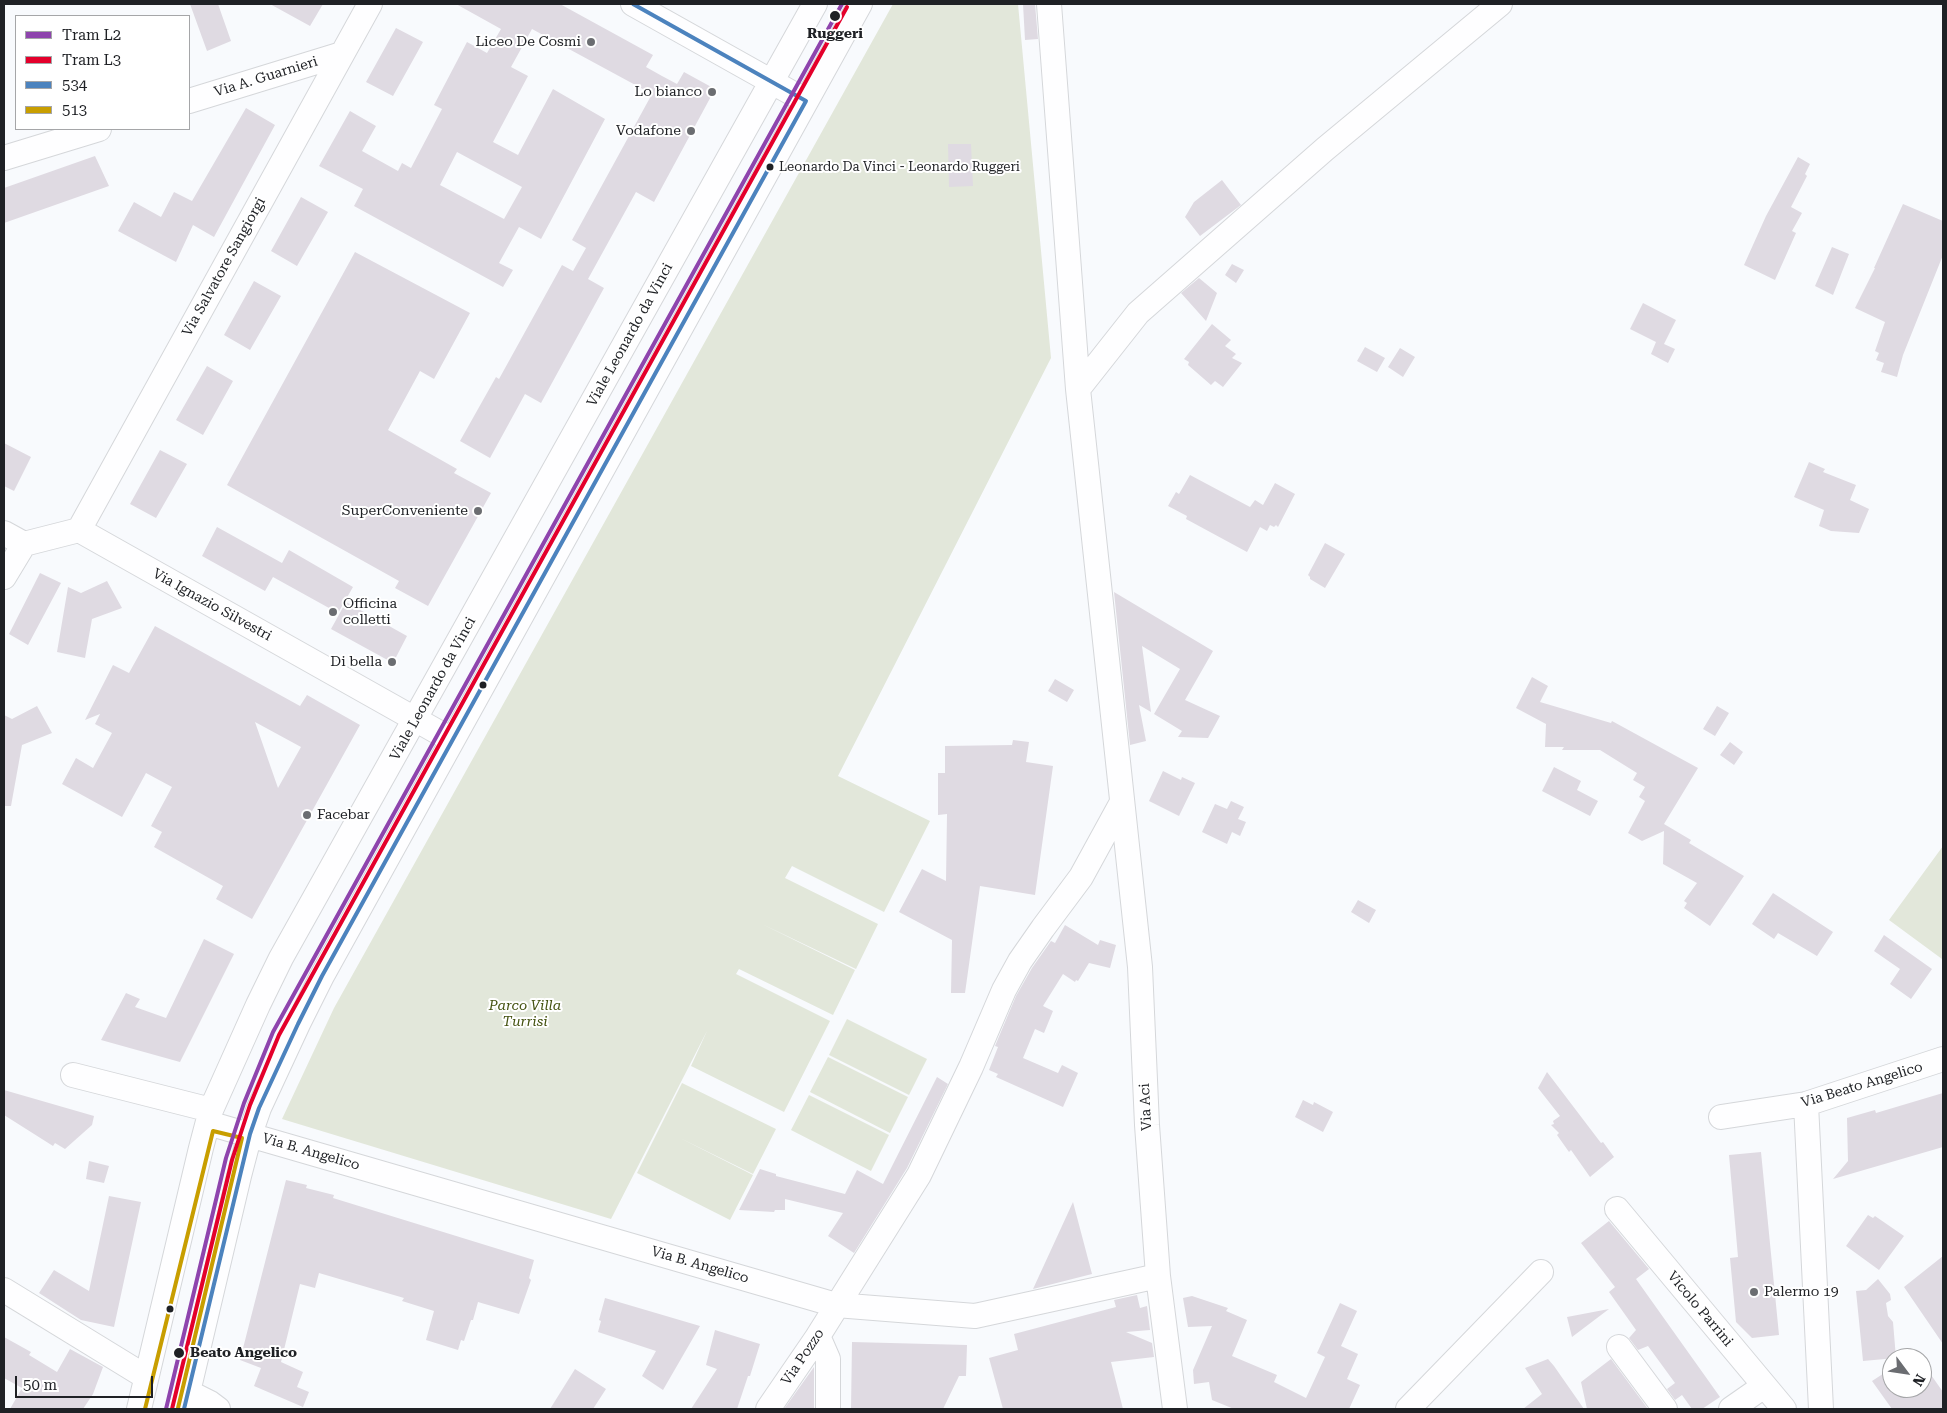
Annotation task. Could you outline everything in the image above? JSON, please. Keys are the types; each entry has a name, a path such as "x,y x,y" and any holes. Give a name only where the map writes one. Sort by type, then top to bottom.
{"street":[{"name":"Via Salvatore Sangiorgi","path":"79,530 370,4"},
{"path":"633,4 806,101"},
{"name":"Viale Leonardo da Vinci","path":"139,1409 210,1117 238,1050 281,958 815,4"},
{"path":"218,1409 210,1403 186,1400 239,1176 259,1108 322,976 860,4"},
{"name":"Via Aci","path":"1050,4 1078,389 1140,967 1147,1126 1158,1276 1175,1409"},
{"path":"1078,389 1138,313 1325,149 1500,4"},
{"name":"Via A. Guarnieri","path":"190,101 342,54"},
{"path":"4,158 96,130"},
{"path":"4,577 14,538 79,530"},
{"name":"Via Ignazio Silvestri","path":"79,530 452,740"},
{"name":"Via Pozzo","path":"768,1409 818,1336 919,1175 971,1067 1004,990 1016,968 1081,877 1122,804"},
{"name":"Via Beato Angelico","path":"1721,1117 1806,1104 1943,1059"},
{"name":"Via B. Angelico","path":"72,1075 210,1117 250,1134 836,1305 975,1316 1158,1276"},
{"path":"1806,1104 1820,1409"},
{"name":"Vicolo Parrini","path":"1617,1209 1784,1409"},
{"path":"1408,1409 1541,1272"},
{"path":"4,1290 146,1377"},
{"path":"818,1336 828,1359 828,1409"},
{"path":"1619,1346 1665,1409"},
{"path":"1731,1409 1764,1386"}],"green space":[{"name":"Parco Villa Turrisi","path":"893,4 1018,4 1051,358 838,776 930,821 884,912 792,866 785,878 878,924 856,969 762,924 855,970 833,1015 739,969 736,974 830,1021 784,1112 691,1066 707,1031 611,1219 282,1119 334,1008"},
{"path":"1943,846 1943,957 1942,959 1889,920"},
{"path":"847,1019 927,1059 909,1095 829,1055"},
{"path":"828,1057 908,1097 890,1133 810,1092"},
{"path":"682,1083 776,1129 753,1174 680,1138 753,1175 730,1220 637,1173"},
{"path":"809,1095 889,1135 871,1171 791,1130"}],"building":[{"path":"190,4 218,4 231,41 207,51"},
{"path":"270,4 323,4 310,26"},
{"path":"456,4 560,4 653,55 646,67 662,76 677,84 684,72 715,89 654,202 636,192 588,279 604,288 541,403 525,394 490,458 460,441 496,377 499,379 562,265 573,271 586,248 572,240 652,94 532,29 511,67 528,76 493,142 518,155 553,89 605,119 541,239 519,227 499,263 513,270 503,287 354,206 363,189 319,166 350,111 376,126 362,151 398,171 402,163 411,168 442,109 434,105 467,42 487,53 501,29","holes":["457,152 522,187 504,219 440,185"]},
{"path":"1023,4 1035,4 1038,39 1025,40"},
{"path":"396,28 423,42 393,96 366,82"},
{"path":"246,108 275,125 214,237 193,225 176,262 118,231 134,202 161,217 174,192 192,201"},
{"path":"948,144 971,144 973,186 949,187"},
{"path":"95,156 109,186 4,223 4,188"},
{"path":"1798,157 1810,164 1805,174 1807,176 1791,207 1802,213 1792,231 1796,233 1775,280 1744,265 1766,216"},
{"path":"1222,180 1241,205 1200,236 1185,217 1194,202"},
{"path":"301,197 328,212 297,266 271,251"},
{"path":"1903,204 1943,221 1943,255 1903,355 1897,377 1881,372 1884,363 1876,360 1879,353 1875,351 1885,322 1855,308"},
{"path":"1832,247 1849,254 1833,295 1815,286"},
{"path":"355,252 470,313 434,379 420,371 388,430 457,469 454,473 491,493 428,606 395,588 399,581 227,485"},
{"path":"1232,264 1244,270 1236,283 1225,275"},
{"path":"1199,278 1217,293 1206,321 1181,293"},
{"path":"254,281 281,296 250,350 224,335"},
{"path":"1643,303 1676,320 1664,344 1675,349 1668,363 1651,354 1656,342 1630,329"},
{"path":"1212,324 1231,340 1225,346 1236,354 1232,358 1242,363 1223,387 1215,381 1211,385 1188,365 1189,362 1184,359"},
{"path":"1365,347 1385,358 1377,372 1357,361"},
{"path":"1400,348 1415,357 1403,377 1388,367"},
{"path":"207,366 233,381 203,435 176,420"},
{"path":"4,443 31,457 14,491 4,486"},
{"path":"160,450 187,464 156,518 130,504"},
{"path":"1809,462 1825,469 1823,472 1856,485 1850,500 1869,509 1859,533 1831,531 1819,526 1824,510 1794,497"},
{"path":"1190,475 1250,507 1255,500 1263,505 1275,483 1295,494 1278,527 1270,525 1267,531 1260,527 1247,552 1186,519 1187,516 1168,506 1176,492 1179,494"},
{"path":"217,527 282,563 289,550 353,587 338,613 273,577 265,591 202,556"},
{"path":"1325,543 1345,554 1325,588 1310,579 1308,575"},
{"path":"40,573 61,583 28,645 9,634"},
{"path":"107,581 122,608 92,619 85,658 57,652 68,587 81,593"},
{"path":"1114,592 1213,651 1185,700 1220,716 1208,738 1178,737 1182,731 1154,714 1180,669 1142,646 1151,712 1139,705 1146,741 1130,745"},
{"path":"346,602 407,636 393,663 331,629"},
{"path":"155,626 300,706 307,695 360,725 252,919 216,899 223,886 154,847 162,832 151,826 172,787 146,773 122,817 62,784 76,758 93,768 112,733 95,724 100,714 85,720 113,665 129,673","holes":["255,722 301,747 278,788"]},
{"path":"1532,677 1548,686 1540,702 1611,723 1612,721 1698,768 1664,824 1691,840 1689,843 1744,876 1710,926 1684,908 1687,903 1684,901 1697,883 1663,864 1664,831 1642,841 1628,833 1645,801 1639,797 1645,787 1633,780 1637,773 1600,750 1562,750 1564,747 1545,747 1546,724 1516,708"},
{"path":"1055,679 1074,690 1067,702 1048,691"},
{"path":"37,706 52,733 22,745 11,806 4,806 4,715 12,719"},
{"path":"1717,706 1729,713 1715,736 1703,729"},
{"path":"1013,740 1029,742 1026,762 1053,766 1035,895 980,886 965,993 951,993 952,940 899,912 922,869 946,881 947,814 938,815 938,773 945,773 945,746 1012,745"},
{"path":"1730,742 1743,752 1734,765 1720,755"},
{"path":"1554,767 1581,781 1577,790 1598,801 1590,816 1542,791"},
{"path":"1163,771 1181,780 1182,777 1195,783 1179,816 1149,801"},
{"path":"1231,801 1244,807 1238,819 1246,822 1240,836 1232,832 1227,844 1202,832 1215,804 1227,809"},
{"path":"1773,893 1833,932 1817,956 1778,933 1774,939 1752,924"},
{"path":"1358,900 1376,910 1369,923 1351,912"},
{"path":"1065,925 1098,945 1100,940 1116,945 1110,968 1089,963 1078,981 1076,980 1075,982 1063,974 1043,1006 1053,1011 1044,1033 1035,1029 1023,1058 1058,1073 1062,1065 1078,1073 1063,1107 996,1077 998,1074 989,1070 998,1047 995,1046 1016,996 1032,968 1051,941 1055,943"},
{"path":"1884,935 1932,969 1911,999 1890,984 1900,969 1874,951"},
{"path":"204,939 234,954 180,1062 101,1040 126,993 140,999 135,1007 166,1018"},
{"path":"1547,1072 1601,1143 1603,1142 1614,1157 1590,1177 1571,1150 1569,1152 1557,1135 1559,1133 1551,1125 1560,1116 1538,1088"},
{"path":"937,1077 948,1084 907,1168 854,1253 828,1236 843,1213 785,1199 785,1210 775,1210 774,1212 739,1210 760,1169 776,1174 776,1176 845,1194 857,1170 883,1184"},
{"path":"4,1090 94,1116 92,1125 65,1149 55,1143 53,1146 4,1115"},
{"path":"1943,1093 1943,1147 1833,1179 1848,1161 1847,1118 1875,1110 1876,1113"},
{"path":"1303,1100 1313,1105 1314,1102 1333,1112 1323,1132 1295,1117"},
{"path":"1761,1152 1779,1335 1752,1338 1736,1322 1730,1258 1738,1257 1729,1155"},
{"path":"89,1161 109,1166 104,1183 86,1179"},
{"path":"286,1180 307,1185 306,1188 334,1195 333,1198 534,1260 529,1278 531,1280 519,1314 478,1302 473,1320 471,1320 464,1341 461,1340 458,1350 426,1340 434,1311 402,1301 404,1298 319,1273 315,1288 300,1284 281,1362 303,1372 297,1387 309,1392 303,1407 254,1386 261,1368 240,1360"},
{"path":"109,1196 141,1202 114,1327 81,1320 39,1293 54,1270 89,1291"},
{"path":"1073,1202 1092,1274 1033,1289"},
{"path":"1868,1215 1873,1218 1875,1216 1904,1236 1879,1270 1846,1246"},
{"path":"1609,1221 1649,1269 1636,1279 1720,1397 1702,1409 1692,1409 1682,1395 1675,1400 1667,1389 1675,1383 1648,1346 1638,1350 1629,1338 1636,1330 1609,1292 1615,1287 1581,1243"},
{"path":"1943,1256 1943,1344 1904,1287"},
{"path":"1878,1279 1890,1294 1891,1300 1886,1303 1888,1316 1893,1322 1895,1348 1882,1348 1882,1359 1863,1361 1856,1291 1866,1290"},
{"path":"1137,1295 1140,1308 1147,1306 1150,1330 1126,1332 1152,1343 1154,1357 1111,1362 1123,1409 1003,1409 989,1358 1018,1350 1014,1334 1116,1307 1114,1300"},
{"path":"1192,1296 1228,1308 1226,1311 1247,1320 1232,1356 1277,1375 1274,1382 1306,1398 1325,1357 1317,1353 1340,1303 1357,1311 1341,1346 1358,1354 1347,1379 1360,1385 1349,1409 1234,1409 1212,1400 1209,1382 1194,1384 1193,1370 1212,1326 1188,1327 1183,1298"},
{"path":"605,1298 700,1326 663,1390 642,1376 656,1351 598,1332"},
{"path":"1609,1309 1572,1337 1567,1317"},
{"path":"715,1330 760,1344 737,1409 691,1409 717,1369 706,1365"},
{"path":"4,1337 31,1352 29,1355 57,1372 70,1349 103,1367 93,1394 83,1409 10,1409 22,1388 4,1378"},
{"path":"852,1342 967,1345 966,1376 959,1376 943,1409 851,1409"},
{"path":"1548,1359 1584,1409 1523,1409 1542,1394 1525,1368"},
{"path":"1611,1359 1648,1409 1587,1409 1581,1382"},
{"path":"814,1367 814,1409 784,1409"},
{"path":"575,1369 606,1389 593,1409 550,1409"},
{"path":"1882,1374 1882,1395 1872,1381"},
{"path":"1932,1376 1943,1392 1943,1409 1892,1409 1884,1398 1932,1398"}],"tram line":[{"name":"L2","path":"166,1409 226,1158 244,1103 273,1032 842,4"},
{"name":"L3","path":"172,1409 232,1160 250,1105 279,1035 847,7"}],"transit line":[{"name":"534","path":"184,1409 250,1134 259,1108 298,1024 322,976 806,101 633,4"},
{"name":"513","path":"145,1409 213,1131 242,1138 178,1408"}],"place":[{"name":"Ruggeri","path":"835,16"},
{"name":"Liceo De Cosmi","path":"591,42"},
{"name":"Lo bianco","path":"712,92"},
{"name":"Vodafone","path":"691,131"},
{"name":"Leonardo Da Vinci - Leonardo Ruggeri","path":"770,167"},
{"name":"SuperConveniente","path":"478,511"},
{"name":"Officina colletti","path":"333,612"},
{"name":"Di bella","path":"392,662"},
{"name":"Facebar","path":"307,815"},
{"name":"Palermo 19","path":"1754,1292"},
{"name":"Beato Angelico","path":"179,1353"}]}
